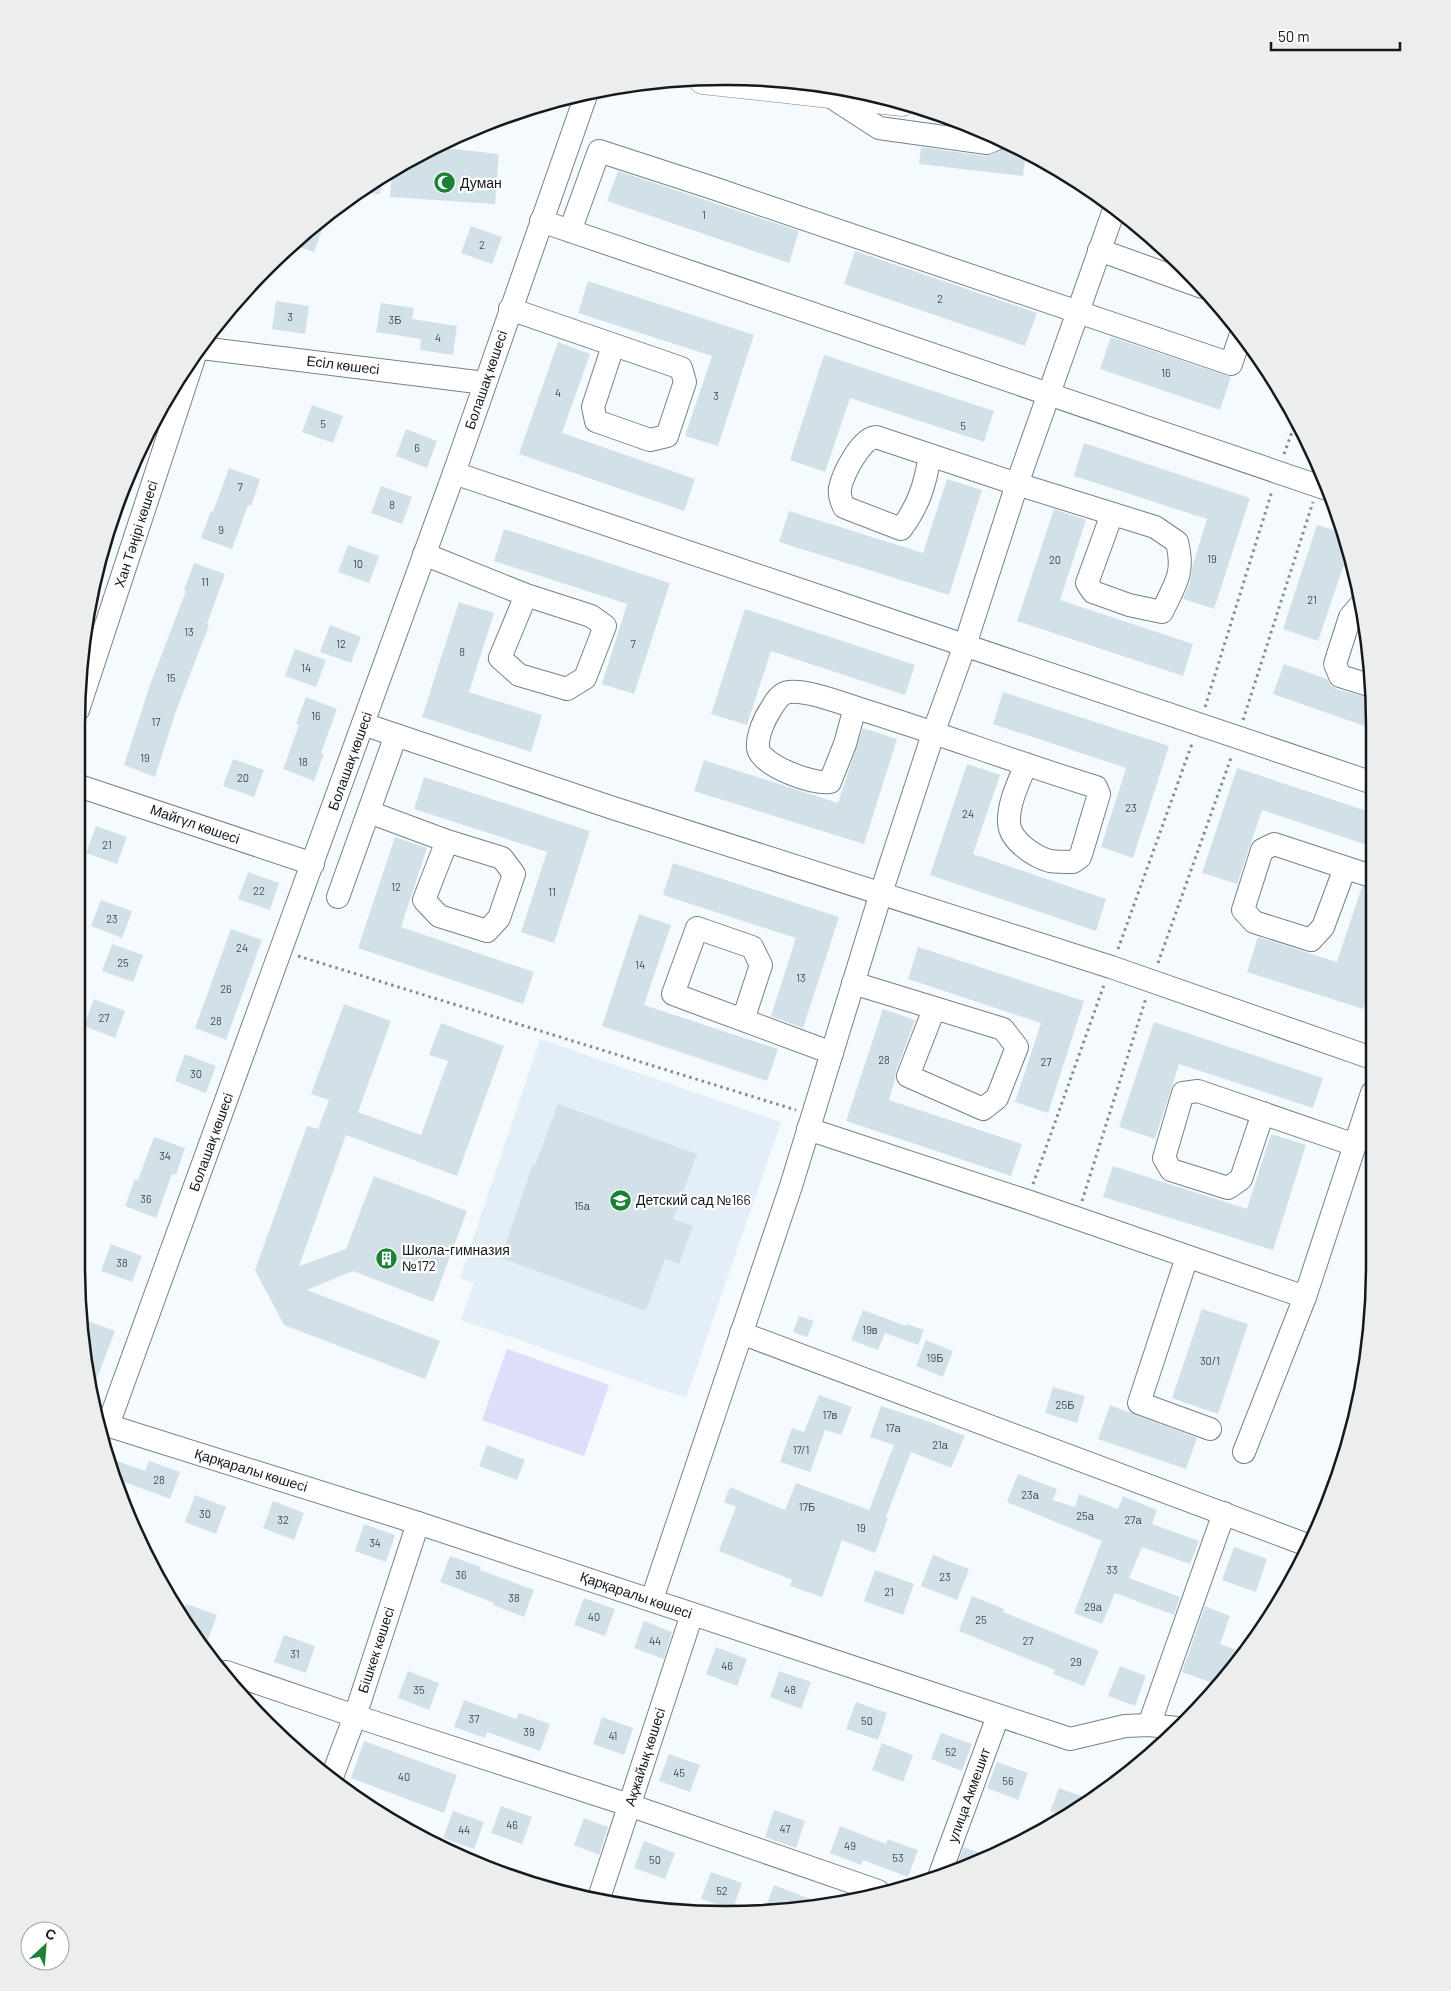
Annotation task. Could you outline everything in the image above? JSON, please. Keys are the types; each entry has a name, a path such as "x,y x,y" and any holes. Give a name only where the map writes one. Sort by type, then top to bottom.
{"street":[{"path":"828,93 879,128 989,142"},
{"name":"Болашақ көшесі","path":"104,1418 313,864 454,473 583,101"},
{"path":"570,231 599,151 726,192 1231,364 1238,342"},
{"path":"652,1599 811,1122 881,893 934,732 965,645 1017,484 1112,215"},
{"path":"541,222 1319,486"},
{"path":"1099,250 1186,281"},
{"path":"510,309 613,346 682,368 685,382 667,436 650,440 596,421 593,407 613,346"},
{"name":"Есіл көшесі","path":"208,349 484,383"},
{"name":"Хан Тәңірі көшесі","path":"86,686 187,380"},
{"path":"930,455 925,484 913,512 901,529 844,507 840,499 840,488 860,446 870,437 881,438 1017,484 1155,527 1177,542 1181,558 1179,578 1162,612 1129,605 1093,592 1087,582 1112,514"},
{"path":"454,473 1366,781"},
{"path":"424,554 526,595 591,616 605,626 585,678 567,689 519,675 500,658 526,595"},
{"path":"1356,610 1350,617 1335,664 1340,676 1365,684"},
{"path":"855,708 845,744 830,782 822,782 790,774 764,759 758,750 759,737 766,715 778,698 788,692 823,698 934,732 1096,787 1100,794 1080,857 1073,862 1050,860 1022,846 1015,837 1009,824 1012,799 1026,764"},
{"path":"363,724 613,808 1111,967 1366,1056"},
{"path":"338,897 396,735"},
{"name":"Майгүл көшесі","path":"85,788 313,864"},
{"path":"369,812 446,841"},
{"path":"1345,868 1324,926 1311,940 1254,922 1243,910 1262,850 1274,844 1366,874"},
{"path":"853,983 1003,1029 1017,1047 997,1098 983,1109 908,1076 934,1009"},
{"path":"743,1020 832,1053"},
{"path":"1263,1113 1241,1180 1228,1188 1171,1170 1164,1158 1183,1093 1198,1090 1355,1145"},
{"path":"1244,1452 1305,1297 1366,1111"},
{"path":"811,1122 1076,1219 1305,1297"},
{"path":"1187,1257 1139,1403 1210,1429"},
{"path":"741,1333 1303,1543"},
{"name":"Қарқаралы көшесі","path":"105,1424 652,1599 692,1614 1070,1739 1125,1726 1149,1725 1169,1727"},
{"path":"1149,1725 1224,1513"},
{"name":"Бішкек көшесі","path":"334,1772 355,1716 418,1523"},
{"name":"Ақжайық көшесі","path":"600,1894 692,1614"},
{"path":"233,1674 629,1805 872,1889"},
{"name":"улица Акмешит","path":"942,1868 998,1716"}],"path":[{"path":"1027,1201 1199,724 1293,429"},
{"path":"1076,1219 1151,981 1238,737 1321,490"},
{"path":"281,951 811,1122"}],"shaded area":[{"name":"Детский сад №166","path":"540,1039 781,1122 686,1398 461,1320 474,1283 460,1278"}],"green space":[{"path":"381,186 380,194 370,193"},
{"path":"507,1349 609,1385 584,1456 482,1420"}],"building":[{"path":"921,147 985,156 1004,149 1025,160 1023,176 919,164"},
{"name":"Думан","path":"448,148 499,154 495,204 390,197 391,180"},
{"path":"618,171 799,231 789,263 607,201"},
{"path":"471,226 502,237 492,264 461,253"},
{"path":"323,228 314,252 300,247"},
{"path":"855,251 1037,313 1025,346 844,284"},
{"path":"588,281 754,335 718,446 685,436 712,356 578,313"},
{"path":"276,301 309,306 305,334 272,329"},
{"path":"381,303 414,308 412,319 457,326 453,355 420,350 421,339 376,332"},
{"path":"1111,337 1231,377 1220,410 1100,369"},
{"path":"558,342 590,354 562,433 695,479 684,511 519,454"},
{"path":"824,355 994,411 984,442 850,398 825,472 790,460"},
{"path":"312,405 343,416 333,443 302,432"},
{"path":"406,429 437,441 427,468 396,456"},
{"path":"1084,443 1250,498 1214,609 1183,599 1190,582 1193,564 1207,519 1074,476"},
{"path":"229,468 260,479 251,506 248,505 232,549 201,538"},
{"path":"947,479 982,490 949,595 779,542 789,511 923,553"},
{"path":"381,486 412,497 402,524 371,513"},
{"path":"1054,509 1086,520 1060,600 1193,644 1183,676 1017,621"},
{"path":"1317,525 1335,530 1346,568 1343,567 1318,641 1283,629"},
{"path":"504,529 670,583 634,694 602,684 627,604 494,561"},
{"path":"348,545 379,556 369,583 338,572"},
{"path":"194,563 225,574 207,624 209,625 175,714 155,777 124,765 150,685 186,591 184,590"},
{"path":"459,602 494,613 469,692 542,715 531,752 422,717"},
{"path":"745,609 915,665 905,695 771,651 747,725 711,714"},
{"path":"330,625 361,637 351,663 320,652"},
{"path":"295,649 326,660 316,687 285,676"},
{"path":"1284,664 1327,679 1336,689 1365,697 1366,727 1273,694"},
{"path":"1003,692 1169,746 1133,858 1101,847 1126,768 993,724"},
{"path":"306,697 337,709 321,753 324,754 314,781 283,769 299,725 296,724"},
{"path":"863,728 897,739 864,844 694,791 704,760 838,803"},
{"path":"233,759 264,770 254,797 223,786"},
{"path":"967,764 1000,775 973,854 1106,899 1096,931 930,875"},
{"path":"1237,768 1366,811 1366,845 1262,810 1237,884 1202,873"},
{"path":"424,777 590,831 554,943 521,932 547,852 414,809"},
{"path":"96,826 127,837 117,864 86,853"},
{"path":"395,837 427,848 401,927 534,972 523,1004 358,948"},
{"path":"673,863 839,917 803,1028 771,1016 796,938 663,895"},
{"path":"248,872 279,883 270,910 238,899"},
{"path":"1362,887 1366,888 1366,999 1363,1009 1247,972 1258,937 1337,962"},
{"path":"101,900 132,911 122,938 91,926"},
{"path":"639,914 671,925 644,1005 778,1049 767,1081 602,1026"},
{"path":"231,929 262,940 226,1040 195,1028"},
{"path":"112,944 143,955 133,982 102,971"},
{"path":"918,947 1084,1001 1048,1113 1015,1102 1041,1023 908,979"},
{"path":"94,999 125,1011 115,1038 85,1026"},
{"name":"Школа-гимназия №172","path":"344,1004 391,1021 358,1112 421,1135 448,1061 429,1055 441,1023 504,1046 457,1176 346,1135 299,1266 346,1249 374,1176 467,1211 433,1302 353,1271 307,1290 440,1341 425,1379 284,1325 255,1270 307,1126 318,1129 329,1100 311,1094"},
{"path":"883,1009 915,1020 896,1071 889,1100 1022,1144 1011,1176 846,1121"},
{"path":"1154,1022 1323,1078 1313,1108 1179,1064 1155,1139 1119,1127"},
{"path":"185,1054 216,1066 206,1093 175,1081"},
{"path":"558,1104 697,1154 673,1219 693,1226 679,1264 665,1259 646,1311 501,1258 533,1164 535,1165"},
{"path":"1271,1134 1306,1145 1273,1250 1103,1197 1113,1166 1247,1209"},
{"path":"154,1137 185,1148 176,1175 172,1174 156,1218 125,1206 135,1179 138,1180"},
{"path":"111,1244 142,1256 132,1282 101,1271"},
{"path":"1202,1309 1248,1324 1218,1414 1172,1398"},
{"path":"863,1310 906,1326 907,1324 924,1330 918,1345 885,1333 878,1350 851,1340"},
{"path":"799,1316 814,1321 807,1337 793,1332"},
{"path":"87,1321 115,1331 96,1382"},
{"path":"926,1340 953,1351 943,1377 916,1366"},
{"path":"1053,1387 1085,1396 1077,1423 1045,1413"},
{"path":"819,1395 852,1407 841,1435 825,1430 810,1472 780,1462 792,1428 804,1432"},
{"path":"1110,1405 1197,1438 1186,1469 1098,1439"},
{"path":"881,1406 965,1436 951,1468 911,1452 886,1517 888,1518 875,1553 842,1540 822,1597 790,1586 792,1580 719,1551 736,1507 724,1502 730,1487 785,1510 796,1483 869,1510 894,1445 870,1437"},
{"path":"487,1445 525,1460 517,1480 479,1466"},
{"path":"116,1461 145,1471 149,1461 180,1472 170,1499 123,1481"},
{"path":"1018,1474 1057,1489 1053,1500 1075,1507 1079,1494 1118,1509 1123,1496 1157,1510 1152,1524 1199,1541 1190,1564 1142,1547 1129,1578 1180,1597 1174,1615 1115,1593 1102,1624 1074,1613 1102,1541 1007,1502"},
{"path":"195,1495 226,1507 216,1534 185,1522"},
{"path":"273,1501 304,1513 294,1540 263,1528"},
{"path":"364,1524 395,1535 386,1562 355,1551"},
{"path":"1234,1547 1267,1559 1256,1592 1222,1580"},
{"path":"933,1555 969,1569 957,1600 921,1586"},
{"path":"450,1556 481,1567 480,1570 534,1590 524,1617 440,1582"},
{"path":"875,1570 914,1584 903,1615 864,1601"},
{"path":"972,1596 1004,1609 1003,1612 1099,1651 1084,1686 1053,1674 1055,1670 959,1631"},
{"path":"584,1598 615,1609 605,1636 574,1625"},
{"path":"186,1604 217,1615 207,1641 193,1621 185,1608"},
{"path":"1205,1606 1230,1616 1220,1644 1237,1650 1211,1683 1182,1672"},
{"path":"644,1621 672,1632 664,1659 634,1648"},
{"path":"284,1635 315,1646 306,1673 274,1662"},
{"path":"716,1647 747,1659 737,1686 706,1674"},
{"path":"1120,1666 1146,1676 1135,1706 1108,1696"},
{"path":"408,1671 439,1683 429,1710 398,1698"},
{"path":"779,1671 811,1682 801,1709 770,1697"},
{"path":"464,1700 516,1719 519,1713 550,1724 540,1751 487,1732 485,1738 454,1727"},
{"path":"856,1702 887,1713 878,1740 846,1729"},
{"path":"602,1717 633,1728 624,1755 593,1744"},
{"path":"941,1733 972,1744 962,1771 931,1759"},
{"path":"364,1741 457,1775 444,1813 351,1778"},
{"path":"882,1743 913,1755 903,1782 872,1770"},
{"path":"669,1754 700,1765 690,1792 659,1781"},
{"path":"997,1762 1028,1773 1018,1800 987,1788"},
{"path":"1059,1788 1083,1797 1056,1814 1050,1811"},
{"path":"501,1806 532,1817 522,1844 491,1833"},
{"path":"774,1810 805,1821 796,1848 765,1837"},
{"path":"453,1811 484,1822 474,1849 443,1838"},
{"path":"584,1818 608,1827 599,1855 574,1845"},
{"path":"840,1826 886,1844 887,1839 918,1850 908,1877 863,1860 861,1865 830,1853"},
{"path":"644,1841 675,1853 665,1879 634,1868"},
{"path":"964,1847 980,1853 971,1857 958,1862"},
{"path":"711,1872 742,1883 734,1906 723,1906 701,1899"},
{"path":"774,1885 814,1900 809,1901 766,1905"}],"place":[{"name":"Думан","path":"444,183"},
{"name":"Детский сад №166","path":"620,1200"},
{"name":"Школа-гимназия №172","path":"386,1258"}]}
